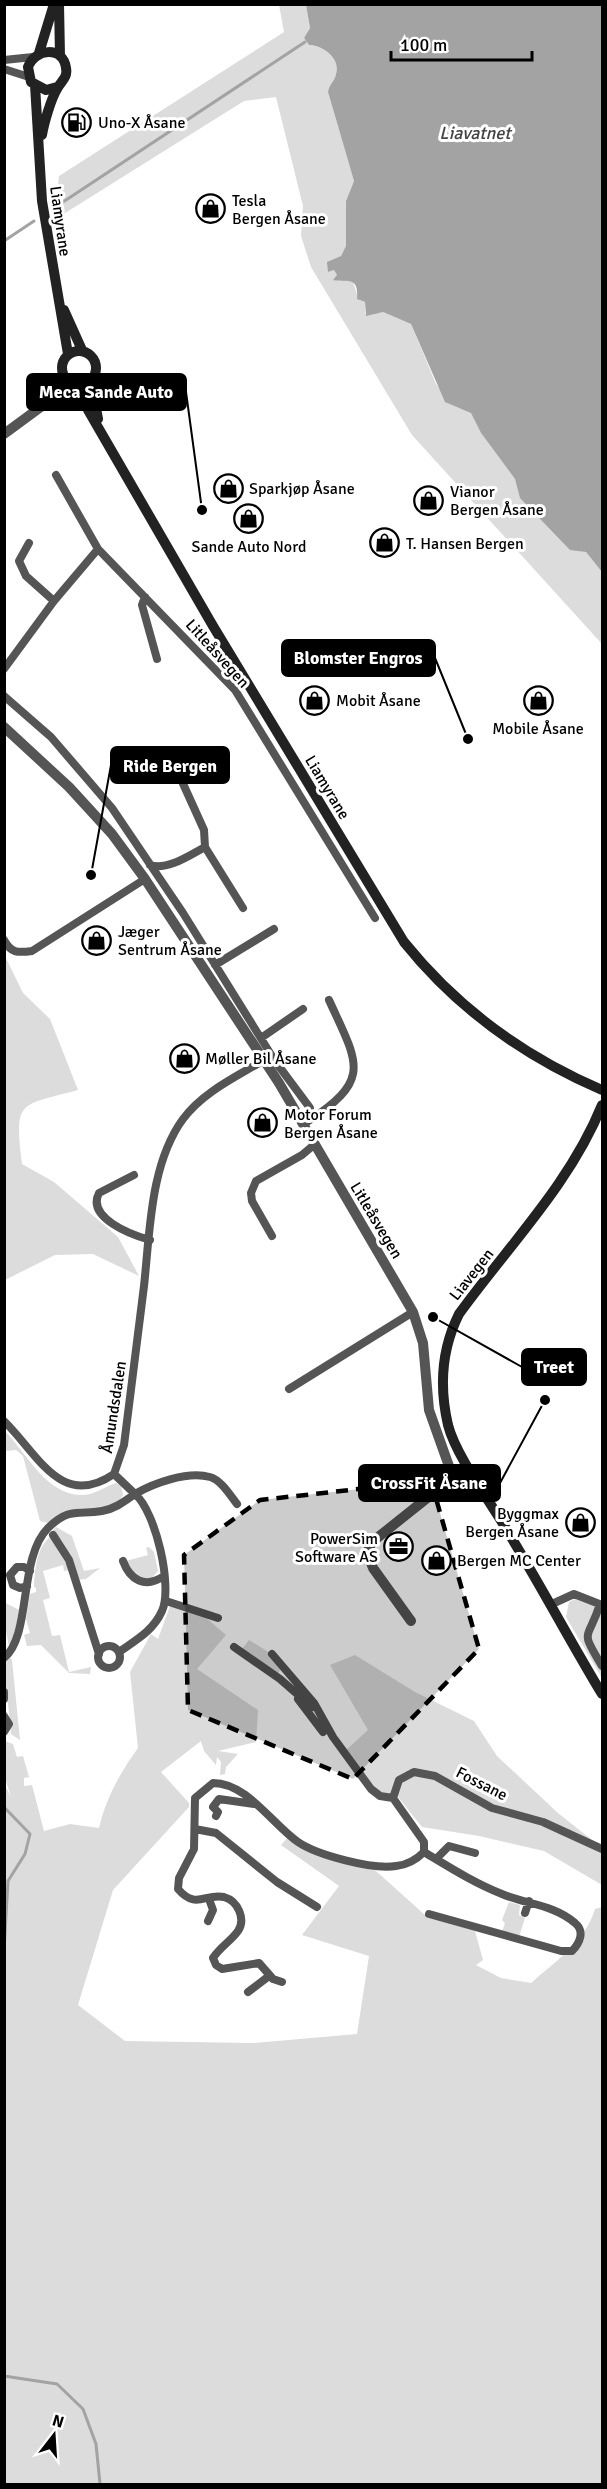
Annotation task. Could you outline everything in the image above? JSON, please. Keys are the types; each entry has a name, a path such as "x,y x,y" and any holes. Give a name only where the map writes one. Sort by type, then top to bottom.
{"main road":[{"path":"56,4 60,56 65,64 66,74 57,87 45,90 32,81 28,66 36,55 56,4"},
{"path":"36,55 50,52 60,56"},
{"name":"Liamyrane","path":"32,81 42,201 68,354"},
{"name":"Liamyrane","path":"39,146 57,87"},
{"name":"Liamyrane","path":"59,299 82,350"},
{"path":"82,350 90,354 96,365 96,374 91,381 75,384 63,374 62,363 68,354 82,350"},
{"name":"Liamyrane","path":"91,381 101,432"},
{"name":"Liamyrane","path":"75,384 213,626 404,942 448,990 483,1021 549,1064 603,1090"},
{"name":"Liavegen","path":"603,1104 588,1140 570,1168 459,1314 450,1331 443,1362 442,1391 449,1427 469,1467 552,1604 603,1694"}],"street":[{"path":"4,60 36,55"},
{"path":"4,69 32,81"},
{"path":"29,415 63,374"},
{"path":"4,434 75,384"},
{"name":"Litleåsvegen","path":"56,475 98,549 235,690 375,918"},
{"path":"29,543 19,561 26,576 54,601"},
{"path":"4,669 54,601 98,549"},
{"path":"145,597 142,605 157,659"},
{"name":"Litleåsvegen","path":"4,696 51,737 95,786 150,865 289,1082 311,1110 304,1124"},
{"name":"Litleåsvegen","path":"4,727 69,787 111,834 145,879 304,1124 413,1312 423,1343 429,1410 450,1469 446,1484 372,1542 367,1553 373,1568 411,1621"},
{"path":"180,777 204,830 205,847 243,908"},
{"path":"150,865 156,867 169,864 205,847"},
{"path":"4,940 10,950 17,953 32,951 145,879"},
{"path":"215,965 274,929"},
{"path":"304,1124 331,1106 348,1090 353,1075 353,1053 329,1000"},
{"path":"261,1038 303,1009"},
{"name":"Åmundsdalen","path":"4,1421 55,1478 72,1486 91,1486 114,1474 124,1445 159,1179 170,1138 192,1107 264,1060"},
{"path":"272,1236 252,1201 251,1193 256,1181 302,1155 315,1144"},
{"path":"134,1176 99,1193 97,1203 112,1224 150,1240"},
{"path":"289,1389 413,1312"},
{"path":"114,1474 148,1509 164,1576 166,1601 151,1629 119,1652"},
{"path":"4,1658 16,1640 30,1571 41,1536 60,1518 77,1511 101,1511 116,1507 147,1487 183,1477 210,1477 224,1487 237,1504"},
{"path":"52,1535 69,1560 101,1664 111,1668 119,1662 119,1652"},
{"path":"123,1561 128,1574 137,1581 153,1582 164,1576"},
{"path":"27,1586 20,1588 13,1585 10,1575 14,1569 21,1566 30,1571"},
{"path":"552,1604 574,1594 601,1604 587,1633 587,1640 603,1665"},
{"path":"166,1601 218,1618"},
{"path":"99,1654 103,1648 110,1646 119,1652"},
{"path":"234,1647 319,1713"},
{"path":"272,1654 314,1703 371,1789 380,1796 393,1798 423,1842 424,1852"},
{"path":"4,1692 4,1699"},
{"path":"296,1693 322,1732"},
{"path":"4,1716 9,1724 4,1732"},
{"name":"Fossane","path":"393,1798 399,1780 405,1775 422,1772 435,1776 492,1808 543,1822 603,1849"},
{"path":"282,1982 269,1976 259,1964 222,1969 216,1965 213,1958 218,1950 239,1930 242,1921 240,1912 230,1900 222,1897 193,1900 184,1896 178,1889 179,1878 194,1849 195,1798 213,1783 231,1786 299,1843 316,1851 379,1867 397,1866 415,1861 424,1852"},
{"path":"216,1816 219,1812 213,1807 219,1799 254,1804"},
{"path":"195,1829 216,1833 277,1882 317,1907"},
{"path":"436,1859 449,1846 475,1853"},
{"path":"424,1852 477,1883 504,1895 529,1901 577,1924 581,1934 579,1944 572,1951 561,1951 429,1914"},
{"path":"208,1922 213,1910 209,1899"},
{"path":"525,1913 529,1901"},
{"path":"248,1992 269,1976"}],"highlighted area":[{"path":"431,1481 479,1649 353,1779 188,1710 184,1555 260,1500"}],"shaded area":[{"path":"279,5 306,5 310,28 304,38 309,45 325,50 333,58 337,68 328,92 354,181 346,201 346,247 341,256 332,261 328,272 334,270 340,280 346,278 353,282 359,300 365,302 365,314 383,312 411,324 436,384 450,404 471,412 481,433 515,479 521,498 544,521 586,552 602,572 602,644 412,435 311,267 301,236 303,206 276,97 244,101 54,220 59,176 284,32"},
{"path":"5,956 23,993 50,1019 78,1090 43,1099 32,1103 25,1109 19,1127 22,1164 54,1182 118,1237 139,1276 93,1254 55,1255 5,1280"},
{"path":"4,1430 41,1474 63,1491 76,1495 90,1494 116,1483 121,1486 123,1495 119,1501 107,1508 79,1508 48,1523 40,1521 23,1456 16,1450 5,1451"},
{"path":"56,1527 72,1536 84,1571 100,1568 86,1579 76,1580 52,1532"},
{"path":"50,1537 70,1570 64,1571 63,1565 43,1571 50,1598 43,1600 52,1636 60,1635 69,1672 91,1667 90,1674 69,1673 41,1645 27,1646 24,1635 30,1633 26,1619 30,1594 36,1592 34,1587 37,1560 42,1547"},
{"path":"149,1547 154,1552 158,1571 152,1578 137,1578 126,1561 148,1555 146,1548"},
{"path":"579,1597 602,1608 602,1678 566,1617 569,1602"},
{"path":"4,1602 19,1610 13,1642 9,1646 5,1627"},
{"path":"170,1606 203,1615 226,1635 197,1669 258,1710 256,1742 218,1751 238,1754 226,1767 225,1774 220,1775 221,1762 217,1757 216,1765 204,1751 201,1741 161,1772 189,1803 189,1807 113,1890 78,2005 125,2041 253,2043 357,2034 369,1956 302,1935 339,1886 281,1845 288,1837 316,1850 366,1862 425,1915 475,1931 483,1960 476,1965 501,1978 531,1983 569,1950 584,1931 595,1909 602,1907 602,2484 5,2484 4,1783 11,1797 5,1778 5,1741 13,1744 17,1757 23,1756 29,1777 24,1778 24,1786 32,1785 44,1831 70,1824 99,1828 114,1786 138,1748 130,1672 151,1634 158,1639"},
{"path":"249,1640 270,1653 280,1670 278,1674 242,1649"},
{"path":"355,1655 415,1692 474,1721 497,1756 558,1813 602,1848 602,1885 544,1851 479,1836 422,1827 398,1797 374,1793 344,1752 368,1730 330,1665"},
{"path":"10,1657 20,1740 11,1734 4,1664"},
{"path":"509,1902 520,1905 519,1915 525,1918 519,1937 502,1932 505,1923 502,1920"}],"water":[{"name":"Liavatnet","path":"306,5 602,5 602,572 586,552 570,550 520,498 515,479 481,433 471,413 445,402 411,324 383,312 366,316 365,302 357,299 354,283 333,280 337,275 334,270 328,272 327,262 341,256 346,246 346,201 354,181 328,92 335,76 336,63 325,50 309,45 304,38 310,28"}],"waterway":[{"path":"60,204 305,42"},
{"path":"4,241 34,221"},
{"path":"4,1807 30,1834 25,1854 8,1881 4,1951"},
{"path":"4,2376 57,2384 83,2409 96,2444 100,2484"}],"place":[{"name":"Uno-X Åsane","path":"77,122"},
{"name":"Tesla Bergen Åsane","path":"211,209"},
{"name":"Sparkjøp Åsane","path":"228,488"},
{"name":"Vianor Bergen Åsane","path":"429,500"},
{"name":"Meca Sande Auto","path":"202,510"},
{"name":"Sande Auto Nord","path":"249,518"},
{"name":"T. Hansen Bergen","path":"385,543"},
{"name":"Mobit Åsane","path":"315,700"},
{"name":"Mobile Åsane","path":"538,700"},
{"name":"Blomster Engros","path":"468,739"},
{"name":"Ride Bergen","path":"91,875"},
{"name":"Jæger Sentrum Åsane","path":"97,940"},
{"name":"Møller Bil Åsane","path":"184,1058"},
{"name":"Motor Forum Bergen Åsane","path":"263,1123"},
{"name":"Treet","path":"433,1317"},
{"name":"CrossFit Åsane","path":"545,1400"},
{"name":"Byggmax Bergen Åsane","path":"580,1522"},
{"name":"PowerSim Software AS","path":"399,1547"},
{"name":"Bergen MC Center","path":"436,1560"}]}
